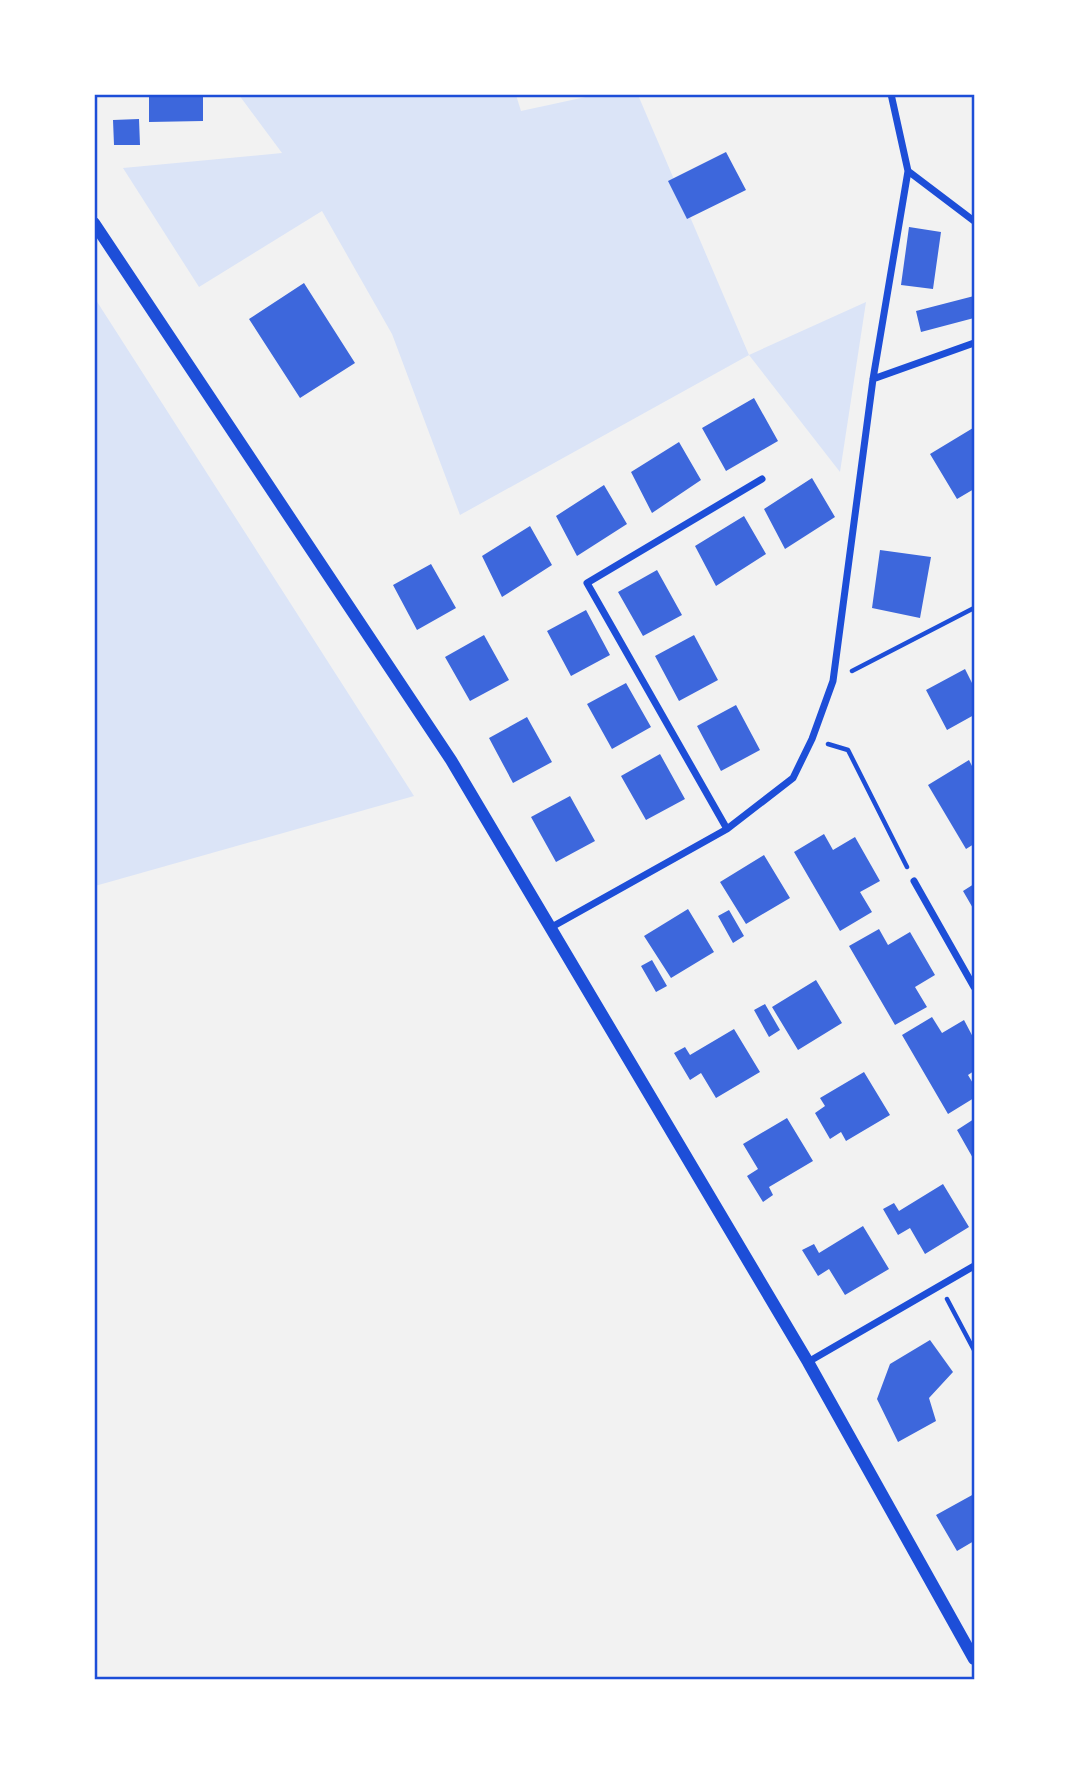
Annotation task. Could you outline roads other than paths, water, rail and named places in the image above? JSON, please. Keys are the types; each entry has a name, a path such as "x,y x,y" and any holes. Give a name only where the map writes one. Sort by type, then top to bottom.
{"street":[{"path":"550,928 726,829 793,778 812,739 833,681 873,379 908,172 891,94"},
{"path":"908,172 975,221"},
{"path":"94,223 451,760 808,1362 975,1659"},
{"path":"873,379 975,343"},
{"path":"726,829 587,583 762,479"},
{"path":"914,881 975,987"},
{"path":"808,1362 975,1266"}]}
